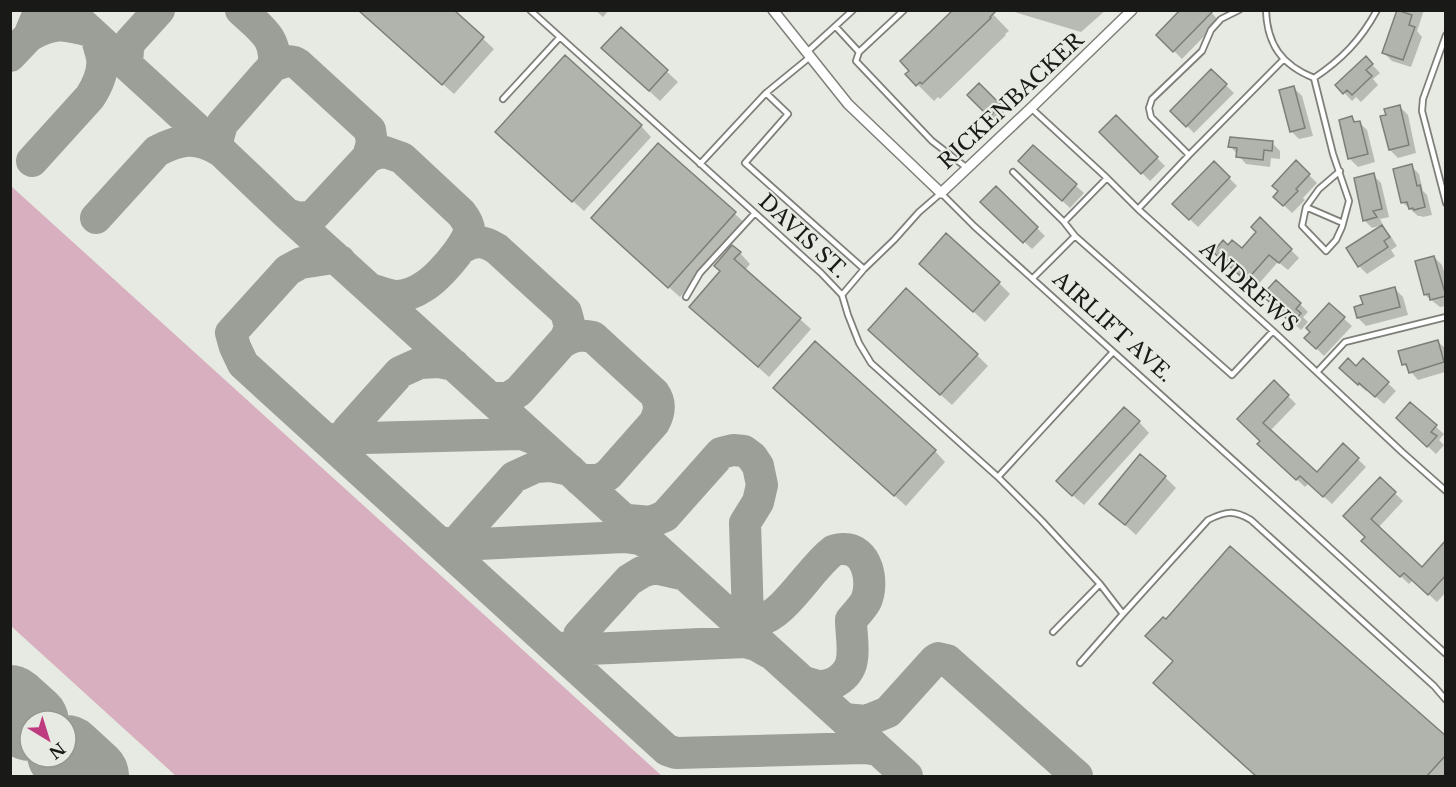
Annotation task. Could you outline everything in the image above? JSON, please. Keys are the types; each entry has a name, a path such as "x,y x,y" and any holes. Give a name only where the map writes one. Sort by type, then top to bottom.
{"street":[{"name":"AIRLIFT AVE.","path":"773,10 848,104 940,193"},
{"name":"RICKENBACKER","path":"940,193 1132,10"}],"lane":[{"name":"DAVIS ST.","path":"530,10 821,273 842,295 859,343 871,363 998,477 1100,584 1123,614"},
{"path":"700,164 766,93 854,10"},
{"path":"904,10 859,52 856,62 932,141 967,168"},
{"path":"1189,155 1151,117 1149,108 1152,99 1202,51 1211,30 1221,19 1239,10"},
{"path":"1260,10 1266,11 1268,29 1283,60 1314,78 1333,154 1340,171 1349,201 1336,240 1326,251 1302,226 1306,207 1319,189 1340,171"},
{"path":"1314,78 1345,55 1369,25 1377,10"},
{"path":"836,27 859,52"},
{"path":"1446,34 1423,99 1422,111 1446,203"},
{"path":"503,99 560,37"},
{"path":"1138,209 1283,60"},
{"path":"766,93 788,114 745,163 864,269"},
{"name":"ANDREWS","path":"1031,108 1446,491"},
{"path":"1013,172 1064,222 1075,236 1232,375 1273,330"},
{"path":"1064,222 1107,178"},
{"path":"842,295 864,269 940,193"},
{"name":"AIRLIFT AVE.","path":"940,193 1446,654"},
{"path":"1306,207 1343,224"},
{"path":"686,297 700,273 755,213"},
{"path":"1033,278 1075,236"},
{"path":"1318,371 1345,342 1446,317"},
{"path":"998,477 1113,352"},
{"path":"1080,663 1208,520 1231,512 1242,514 1251,520 1425,678 1446,700"},
{"path":"1053,632 1100,584"}],"shaded area":[{"path":"10,186 662,776 176,776 11,626"}],"building":[{"path":"358,10 454,10 484,37 442,85"},
{"path":"953,10 997,10 922,84 920,82 916,86 905,74 909,71 900,61"},
{"path":"1180,10 1214,10 1173,52 1156,35"},
{"path":"1397,10 1412,15 1409,25 1415,27 1403,60 1382,53"},
{"path":"621,27 668,70 649,91 601,48"},
{"path":"565,55 642,125 572,202 495,132"},
{"path":"1366,56 1373,64 1366,70 1372,76 1352,95 1347,90 1343,94 1335,85"},
{"path":"1211,69 1227,84 1186,127 1170,111"},
{"path":"979,83 1001,105 989,117 967,95"},
{"path":"1294,86 1305,128 1290,132 1279,90"},
{"path":"1400,105 1409,145 1389,150 1380,116 1386,115 1384,109"},
{"path":"1116,115 1158,157 1141,174 1099,132"},
{"path":"1352,116 1354,122 1360,121 1368,154 1348,159 1339,120"},
{"path":"1230,137 1273,141 1272,151 1264,150 1263,160 1236,157 1237,148 1228,147"},
{"path":"658,143 736,212 668,288 591,218"},
{"path":"1033,145 1077,184 1062,201 1018,161"},
{"path":"1296,160 1310,174 1283,206 1273,197 1278,191 1272,186"},
{"path":"1214,161 1230,177 1189,220 1172,204"},
{"path":"1412,164 1425,207 1414,210 1409,209 1407,202 1401,203 1393,169"},
{"path":"1374,173 1382,209 1373,211 1377,217 1363,221 1354,178"},
{"path":"996,186 1038,227 1023,243 980,202"},
{"path":"1260,217 1292,249 1279,263 1269,255 1246,281 1213,252 1223,240 1228,245 1232,240 1242,248 1256,232 1251,227"},
{"path":"1382,225 1390,237 1384,241 1388,247 1358,267 1346,248"},
{"path":"946,233 1000,282 973,312 919,264"},
{"path":"732,245 741,252 734,259 801,318 758,367 689,307 720,271 714,266"},
{"path":"1434,256 1446,296 1430,300 1429,294 1424,295 1415,261"},
{"path":"1276,280 1301,303 1296,309 1301,313 1292,324 1262,295"},
{"path":"1395,287 1400,307 1357,318 1354,307 1363,304 1360,296"},
{"path":"906,288 978,354 940,395 868,330"},
{"path":"1329,303 1345,317 1316,349 1304,338 1310,332 1306,328"},
{"path":"1438,340 1444,362 1409,373 1406,364 1402,365 1398,351"},
{"path":"815,341 936,450 894,496 773,388"},
{"path":"1348,358 1356,366 1363,358 1389,382 1375,397 1339,368"},
{"path":"1274,380 1289,395 1263,423 1317,472 1343,443 1359,458 1323,497 1300,476 1296,480 1257,444 1260,441 1237,419"},
{"path":"1410,402 1437,425 1431,432 1437,436 1427,447 1396,418"},
{"path":"1124,407 1140,421 1072,496 1056,481"},
{"path":"1140,454 1166,476 1125,525 1099,504"},
{"path":"1380,477 1396,492 1371,519 1422,567 1446,540 1446,575 1428,595 1404,573 1400,577 1361,541 1365,537 1343,516"},
{"path":"1230,546 1446,736 1446,755 1426,777 1257,777 1153,683 1173,661 1145,636 1163,617 1166,619"}],"taxiway":[{"path":"67,10 286,213 907,776"},
{"path":"127,65 130,42 159,10"},
{"path":"221,151 217,142 222,124 273,66 273,48 270,41 261,28 241,10"},
{"path":"10,56 29,36 37,17"},
{"path":"29,36 52,26 90,31"},
{"path":"32,161 90,97 95,88 101,74 102,63 97,38"},
{"path":"273,66 289,61 298,64 370,130 372,143 368,157 314,215 300,217 286,213"},
{"path":"96,218 157,151 188,141 203,143 219,150"},
{"path":"368,157 385,152 402,158 461,213 469,230 451,262 420,289 397,296 370,289"},
{"path":"460,249 479,242 497,249 566,312 570,327 566,338 519,391 508,398 488,396"},
{"path":"340,261 333,258 301,263 288,270 231,333 243,364 667,750 676,753 864,748 878,750"},
{"path":"563,342 577,336 593,337 654,393 659,404 654,423 608,475 599,480 580,480"},
{"path":"350,454 346,443 348,430 400,372 420,363 439,362 454,365"},
{"path":"325,439 522,434 535,439"},
{"path":"628,520 651,522 665,516 721,453 733,450 744,451 752,457 758,466 762,485 758,502 745,523 748,619 755,638"},
{"path":"463,558 461,537 514,477 536,467 551,466 570,470"},
{"path":"440,542 457,545 624,537 639,539 652,545"},
{"path":"733,618 745,621 767,618 787,602 833,551 851,550 858,554 867,568 869,585 866,601 851,620 853,650 851,665 845,675 830,684 818,686 804,682"},
{"path":"578,664 576,649 579,635 629,580 654,568 685,575"},
{"path":"553,646 567,650 745,642 768,652"},
{"path":"844,719 866,721 888,712 935,660 938,658 947,660 1077,776"}],"runway":[{"path":"10,704 18,711"},
{"path":"78,765 90,776"}]}
